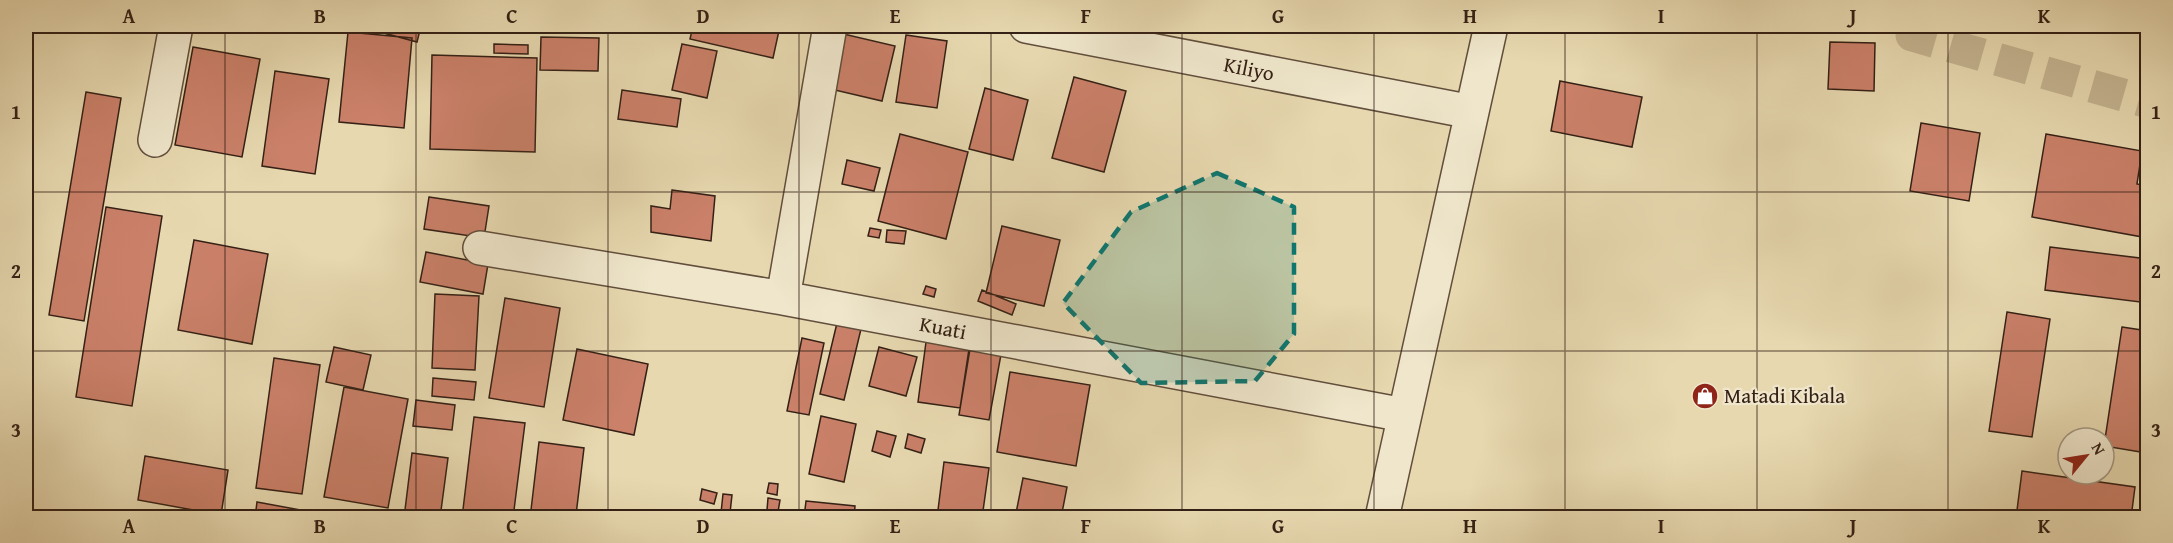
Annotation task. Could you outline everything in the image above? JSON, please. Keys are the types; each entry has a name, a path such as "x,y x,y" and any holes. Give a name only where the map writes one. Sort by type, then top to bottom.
{"street":[{"path":"155,140 176,26"},
{"path":"783,298 830,26"},
{"name":"Kiliyo","path":"1026,26 1472,112"},
{"path":"1382,518 1491,26"},
{"name":"Kuati","path":"480,248 783,298 1404,415"}],"highlighted area":[{"path":"1217,173 1294,207 1294,334 1255,381 1141,383 1063,303 1131,212"}],"building":[{"path":"358,26 421,26 417,42"},
{"path":"693,26 780,26 773,58 690,39"},
{"path":"348,32 412,38 404,128 339,122"},
{"path":"835,32 895,46 882,101 822,87"},
{"path":"906,35 947,41 937,108 896,102"},
{"path":"541,37 599,38 598,71 540,70"},
{"path":"1830,42 1875,43 1874,91 1828,89"},
{"path":"494,44 528,45 528,54 494,53"},
{"path":"682,44 717,51 707,98 672,90"},
{"path":"193,47 260,59 242,157 175,145"},
{"path":"432,55 537,58 535,152 430,149"},
{"path":"275,71 329,79 315,174 262,166"},
{"path":"1074,77 1126,91 1104,172 1052,158"},
{"path":"1560,81 1642,97 1632,147 1551,131"},
{"path":"985,88 1028,100 1013,160 969,149"},
{"path":"622,90 681,99 677,127 618,119"},
{"path":"86,92 121,98 84,321 49,315"},
{"path":"1921,123 1980,133 1969,201 1910,191"},
{"path":"900,134 968,152 946,239 878,221"},
{"path":"2046,134 2142,151 2137,184 2148,186 2148,238 2032,217"},
{"path":"847,160 880,168 874,191 842,184"},
{"path":"672,190 715,196 711,241 651,232 651,206 670,209"},
{"path":"429,197 489,206 484,238 424,229"},
{"path":"106,207 162,216 132,406 76,397"},
{"path":"1002,226 1060,240 1044,306 986,293"},
{"path":"870,228 881,230 879,238 868,236"},
{"path":"887,230 906,231 904,244 886,242"},
{"path":"194,240 268,254 252,344 178,330"},
{"path":"2050,247 2148,259 2148,303 2045,290"},
{"path":"426,252 488,264 483,294 420,282"},
{"path":"926,286 936,289 934,297 923,294"},
{"path":"982,290 1016,304 1012,315 978,301"},
{"path":"435,294 479,296 475,370 432,368"},
{"path":"505,298 560,308 544,407 489,398"},
{"path":"2007,312 2050,319 2032,437 1989,431"},
{"path":"837,323 861,329 844,400 820,394"},
{"path":"2122,327 2148,331 2147,453 2116,448 2116,426 2107,426"},
{"path":"802,338 824,343 809,415 787,411"},
{"path":"926,342 969,349 960,408 918,402"},
{"path":"971,343 1002,349 989,420 959,415"},
{"path":"334,347 371,355 363,390 326,382"},
{"path":"879,347 917,357 906,396 869,386"},
{"path":"577,349 648,364 634,435 563,420"},
{"path":"274,358 320,365 302,494 256,488"},
{"path":"1010,372 1090,385 1076,466 997,452"},
{"path":"433,378 476,382 474,400 432,396"},
{"path":"344,387 408,399 388,508 324,497"},
{"path":"416,400 455,405 452,430 413,426"},
{"path":"821,416 856,424 844,482 809,474"},
{"path":"474,417 525,423 513,518 462,518"},
{"path":"877,431 896,436 890,457 872,451"},
{"path":"908,434 925,439 921,453 905,448"},
{"path":"539,442 584,448 576,515 531,510"},
{"path":"412,453 448,458 440,518 404,518"},
{"path":"145,456 228,470 221,515 138,500"},
{"path":"944,462 989,468 982,518 937,518"},
{"path":"2022,471 2056,476 2056,486 2116,484 2135,487 2131,518 2016,518"},
{"path":"1023,478 1067,487 1061,518 1015,518"},
{"path":"769,483 778,484 777,495 767,493"},
{"path":"702,489 717,493 714,504 700,500"},
{"path":"723,494 732,495 730,513 721,513"},
{"path":"768,498 780,500 778,512 767,510"},
{"path":"806,501 855,506 854,518 804,518"},
{"path":"257,502 344,518 255,518"}],"waterway":[{"path":"1912,26 1912,35"}],"tunnel":[{"path":"1912,26 1912,35 2148,102"}],"place":[{"name":"Matadi Kibala","path":"1705,396"}]}
